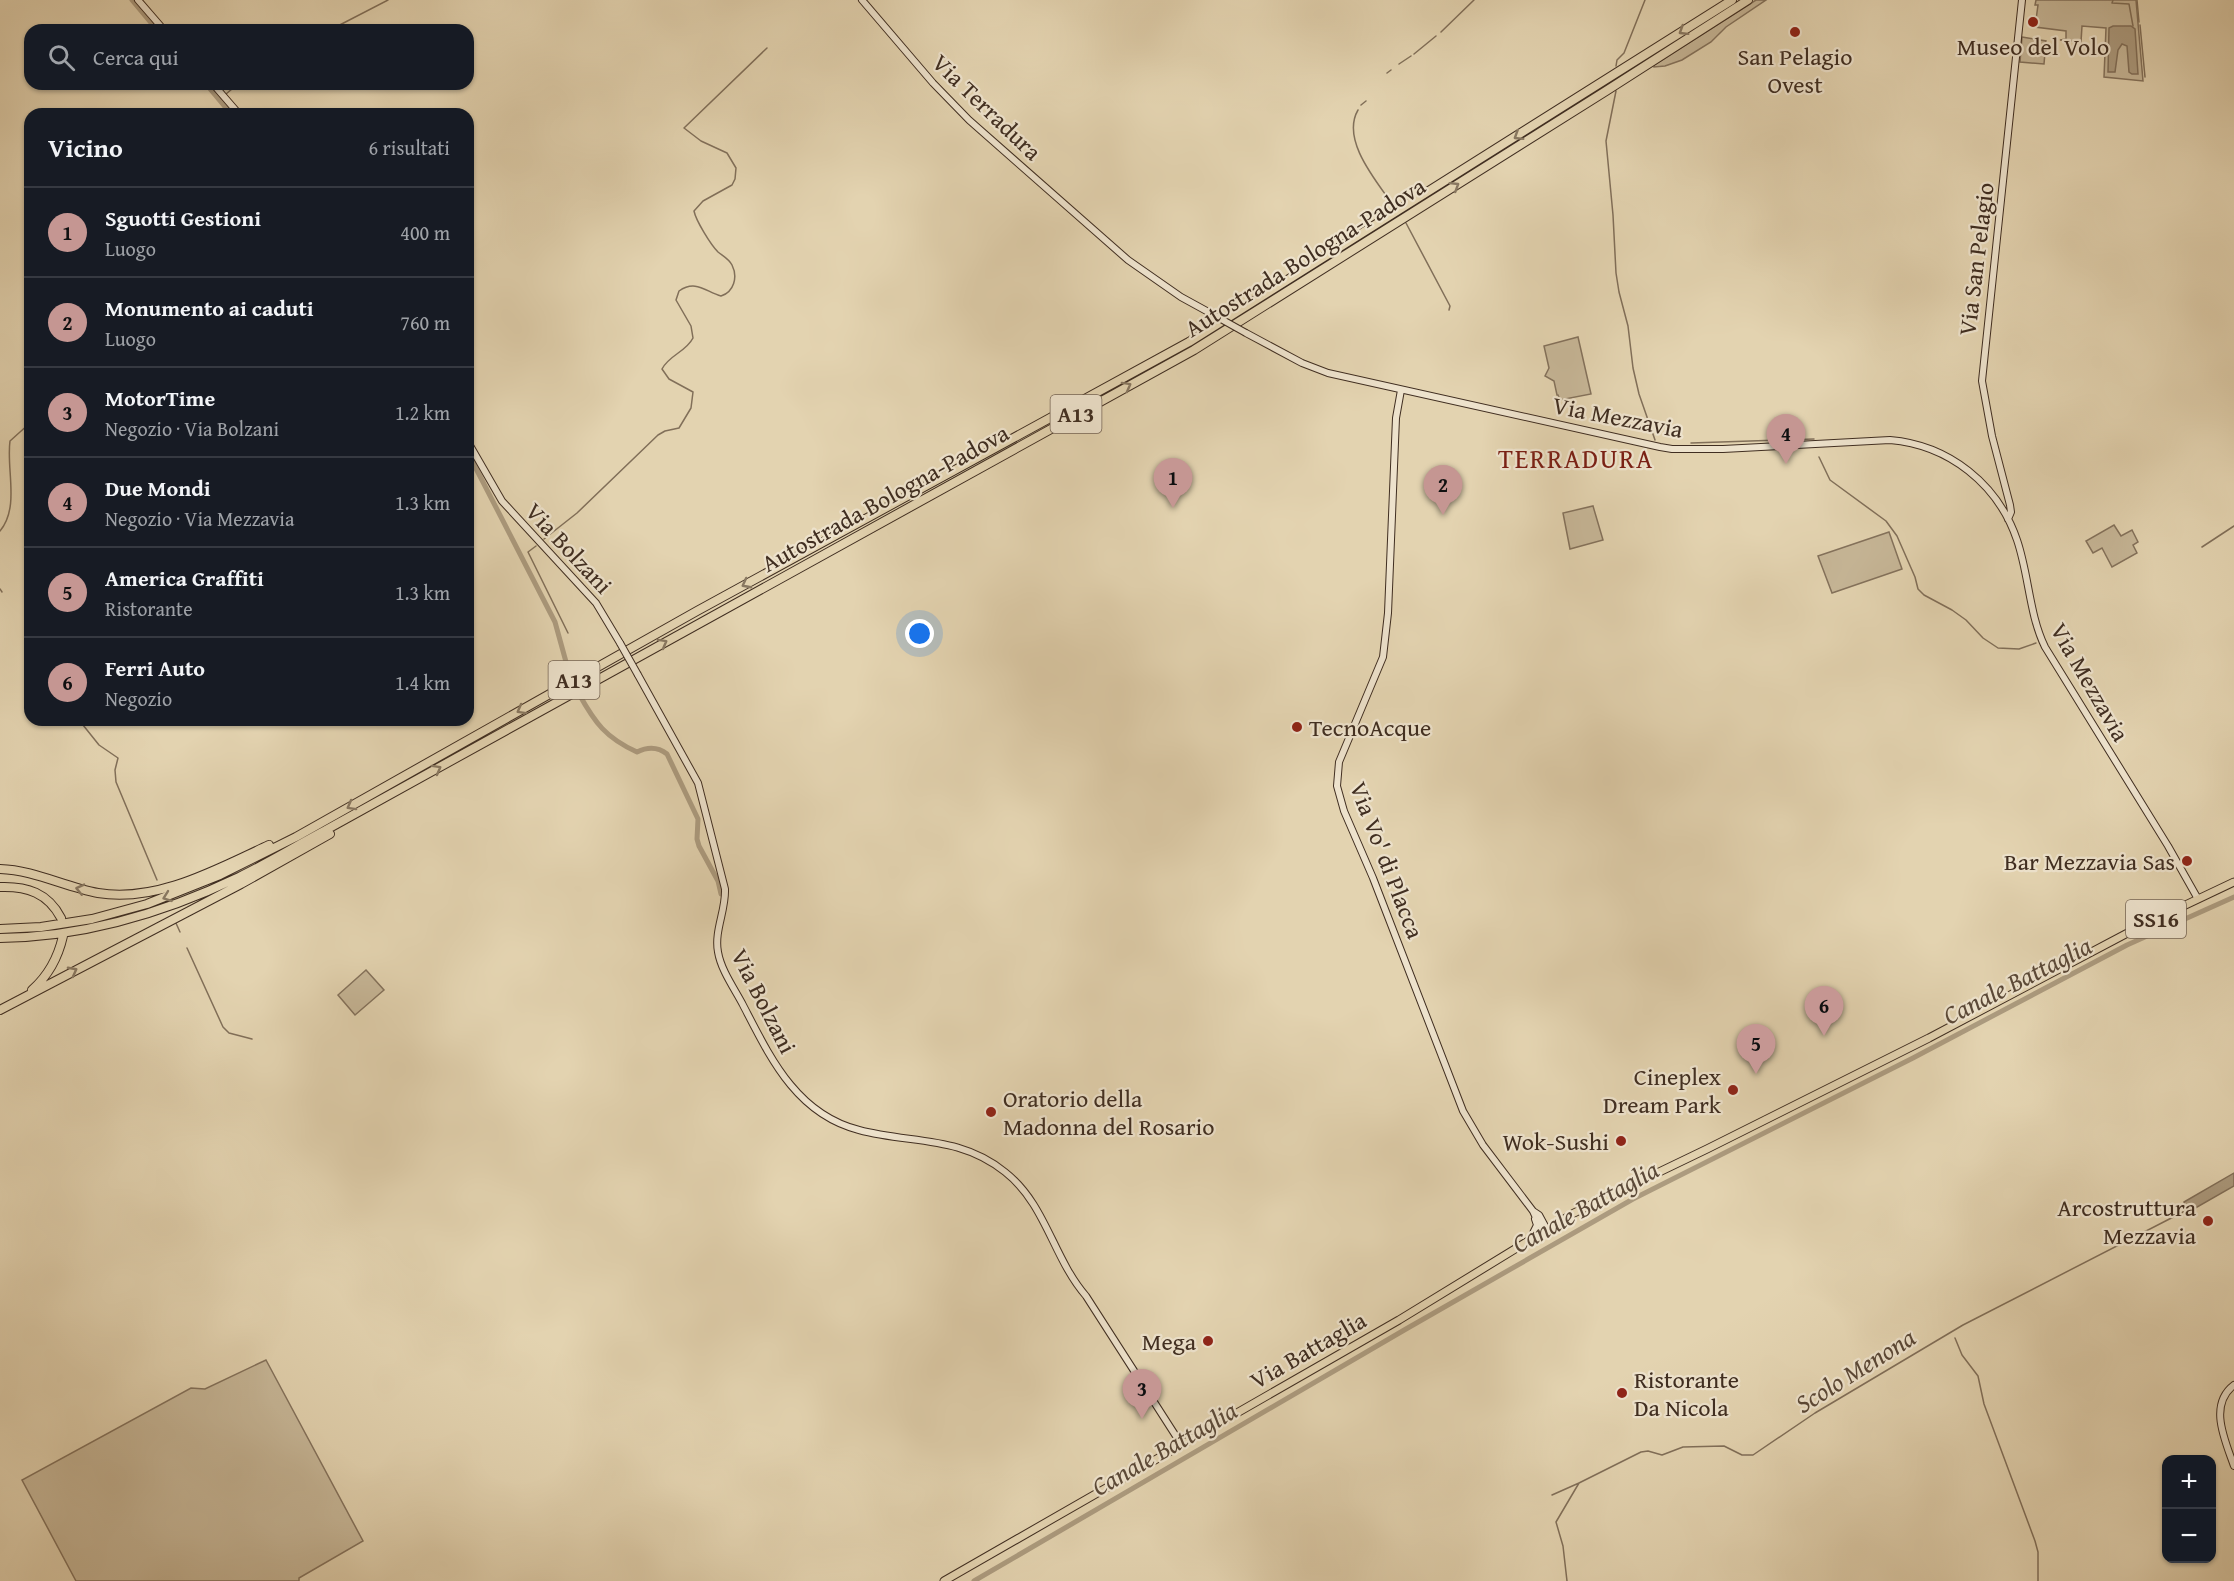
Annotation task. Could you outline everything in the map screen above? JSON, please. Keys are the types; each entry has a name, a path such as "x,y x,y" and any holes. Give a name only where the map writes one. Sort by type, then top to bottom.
{"highway":[{"name":"Autostrada Bologna-Padova","path":"0,929 41,927 92,919 147,904 220,875 296,837 697,611 1189,342 1732,0"},
{"name":"Autostrada Bologna-Padova","path":"0,938 61,934 122,921 176,904 242,876 1194,350 1606,92 1748,0"},
{"name":"A13","path":"0,1010 241,884 331,834 386,797"},
{"name":"A13","path":"0,869 22,872 100,893 147,892 196,877 271,844 296,837"},
{"path":"0,887 33,890 56,909 61,918"},
{"path":"21,999 39,984 49,971 56,959 63,936"}],"main road":[{"name":"SS16","path":"1530,1239 1606,1196 1666,1169 1929,1038 2137,928 2234,882"},
{"name":"Via Battaglia","path":"944,1581 1400,1320 1530,1239"}],"street":[{"path":"138,0 160,24"},
{"name":"Via Terradura","path":"862,0 951,103 1096,232"},
{"name":"Via San Pelagio","path":"2008,519 2011,512 2010,506 1992,436 1982,381 2022,0"},
{"path":"218,90 234,108"},
{"name":"Via Mezzavia","path":"1096,232 1151,277 1181,297 1315,369 1401,390 1672,448 1734,448 1890,440 1915,444 1946,456 1972,473 1992,493 2008,519 2017,541 2034,616 2045,648 2168,846 2198,899"},
{"name":"Via Vo' di Placca","path":"1401,390 1396,418 1389,613 1384,646 1378,671 1339,762 1336,780 1339,798 1373,878 1463,1111 1483,1145 1546,1229"},
{"name":"Via Bolzani","path":"474,452 502,501 596,603 692,770 702,796 725,889 717,939 720,960 777,1069 790,1087 817,1111 833,1121 858,1130 943,1142 978,1155 1005,1171 1031,1198 1042,1215 1075,1282 1181,1444"},
{"path":"1530,1239 1536,1225 1536,1215 1551,1221 1559,1221"},
{"path":"2234,1384 2225,1394 2219,1412 2234,1466"}],"shaded area":[{"path":"1756,0 1766,0 1726,27 1711,42 1682,60 1654,67 1654,65"},
{"path":"2036,0 2136,0 2143,81 2104,77 2106,28 2082,26 2081,42 2060,40 2066,39 2066,31 2035,27 2038,5 2035,5"},
{"path":"2131,26 2135,29 2138,74 2129,72 2127,46 2122,44 2118,50 2115,72 2108,72 2109,28"},
{"path":"2022,37 2046,41 2044,64 2020,62"},
{"path":"1578,337 1591,394 1560,400 1554,381 1545,376 1549,368 1544,346"},
{"path":"1593,506 1603,540 1570,549 1563,513"},
{"path":"2114,525 2121,536 2132,530 2138,542 2133,545 2137,553 2112,567 2102,548 2093,553 2086,541"},
{"path":"1889,532 1902,569 1832,593 1818,556"},
{"path":"366,970 384,990 355,1015 338,995"},
{"path":"2234,1173 2234,1186 2185,1214 2184,1202"},
{"path":"266,1360 363,1541 299,1578 299,1581 76,1581 22,1480 191,1388 205,1389"}],"waterway":[{"path":"132,0 152,24"},
{"path":"342,24 388,0"},
{"path":"1441,32 1474,0"},
{"path":"1616,66 1617,60 1624,53 1645,0"},
{"path":"2113,0 2112,3 2129,4 2133,26"},
{"path":"2137,0 2139,22"},
{"path":"2140,25 2145,77"},
{"path":"1414,54 1436,36"},
{"path":"544,539 577,513 658,435 679,428 691,408 693,392 669,379 662,369 693,338 691,326 676,300 679,291 696,286 721,296 734,284 735,274 732,265 712,244 694,211 703,201 732,185 736,168 727,153 701,141 684,128 767,48"},
{"path":"1399,64 1411,56"},
{"path":"1387,73 1391,70"},
{"path":"211,90 226,108"},
{"path":"226,94 231,90"},
{"path":"1616,91 1606,141 1616,273 1628,326 1639,394 1655,440"},
{"path":"1361,105 1366,101"},
{"path":"1358,110 1354,122 1354,135 1358,148 1372,175 1395,208"},
{"path":"1406,223 1450,306 1449,310"},
{"path":"0,531 6,521 11,499 10,441 24,428"},
{"path":"1691,443 1814,439"},
{"path":"1819,457 1830,480 1886,521 1897,536 1918,589 1924,595 1966,620 1983,638 1998,648 2019,649 2036,643"},
{"path":"474,465 555,622 571,680"},
{"path":"2202,547 2234,526"},
{"path":"536,546 528,552 568,633"},
{"path":"579,694 602,729 617,741 637,752 652,748 667,754 698,819 699,846 718,881 721,894"},
{"path":"84,726 99,745 118,758 115,770 116,782 157,880"},
{"name":"Canale Battaglia","path":"974,1581 1633,1199 1913,1058 2127,945 2234,897"},
{"path":"175,921 180,932"},
{"path":"187,948 223,1027 229,1033 252,1039"},
{"name":"Scolo Menona","path":"1567,1581 1563,1546 1556,1522 1579,1483 1641,1452 1648,1451 1662,1455 1683,1447 1724,1446 1742,1455 1753,1455 1815,1413 1963,1325 2185,1211"},
{"path":"1955,1338 1962,1355 1978,1376 1984,1404 2035,1541 2038,1552 2038,1581"},
{"path":"1552,1495 1579,1483"}],"place":[{"name":"Museo del Volo","path":"2033,22"},
{"name":"San Pelagio Ovest","path":"1795,32"},
{"name":"Due Mondi","path":"1786,464"},
{"name":"Sguotti Gestioni","path":"1173,508"},
{"name":"Monumento ai caduti","path":"1443,515"},
{"name":"TecnoAcque","path":"1297,727"},
{"name":"Bar Mezzavia Sas","path":"2187,861"},
{"name":"Ferri Auto","path":"1824,1036"},
{"name":"America Graffiti","path":"1756,1074"},
{"name":"Cineplex Dream Park","path":"1733,1090"},
{"name":"Oratorio della Madonna del Rosario","path":"991,1112"},
{"name":"Wok-Sushi","path":"1621,1141"},
{"name":"Arcostruttura Mezzavia","path":"2208,1221"},
{"name":"Mega","path":"1208,1341"},
{"name":"Ristorante Da Nicola","path":"1622,1393"},
{"name":"MotorTime","path":"1142,1419"}],"district":[{"name":"TERRADURA","path":"1576,458"}]}
